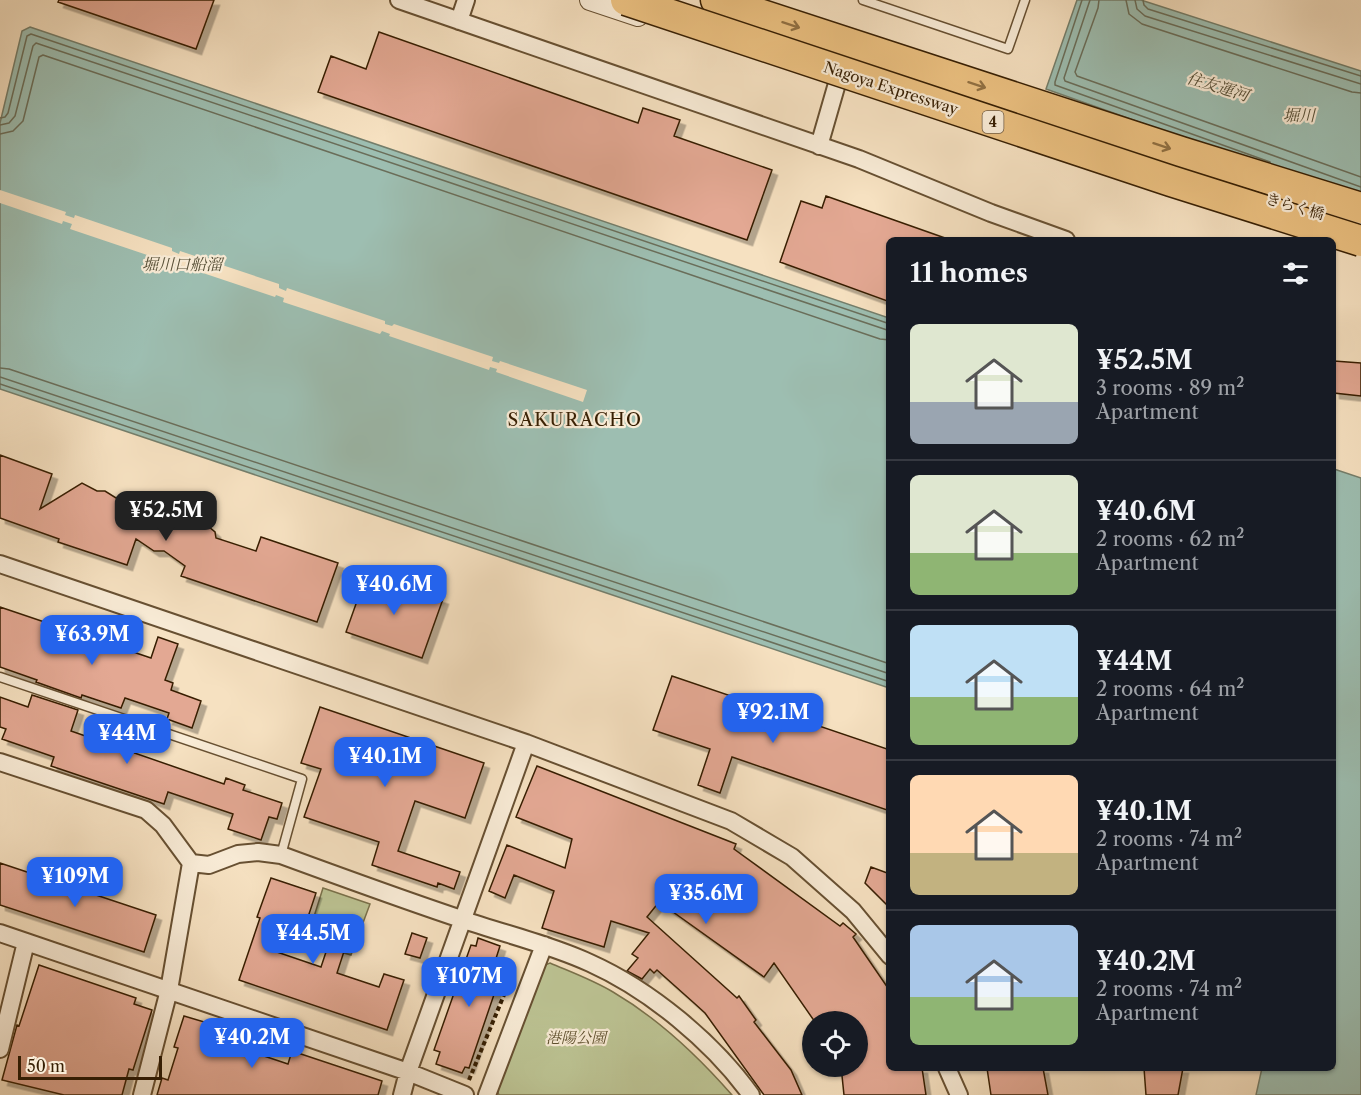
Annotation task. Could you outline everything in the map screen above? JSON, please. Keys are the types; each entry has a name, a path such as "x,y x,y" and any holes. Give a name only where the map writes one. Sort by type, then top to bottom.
{"highway":[{"name":"Nagoya Expressway","path":"626,0 1171,181 1361,241"},
{"name":"Nagoya Expressway","path":"716,0 1169,148 1361,208"}],"street":[{"path":"399,0 859,159 991,213 1058,237"},
{"path":"459,21 466,0"},
{"name":"きらく橋","path":"590,0 838,80 1361,225"},
{"path":"819,146 838,80"},
{"path":"0,564 526,743 731,821 792,857 853,911 886,951"},
{"path":"402,1095 408,1072 526,743"},
{"path":"0,762 146,810 163,825 191,863 169,990 142,1095"},
{"path":"191,863 209,865 238,854 258,852 281,855 463,920 544,945 592,964 652,999 681,1022 713,1051 751,1095"},
{"path":"0,933 408,1072 464,1094"},
{"path":"0,1049 26,942"},
{"path":"487,1095 544,945"},
{"path":"948,1071 959,1095"}],"lane":[{"path":"863,0 1008,49 1025,0"},
{"path":"0,677 302,780 281,855"}],"path":[{"path":"464,1094 506,989"}],"green space":[{"path":"323,888 370,904 351,955 306,942"},
{"name":"港陽公園","path":"550,963 605,988 646,1014 691,1052 732,1095 499,1095 496,1087 542,966"}],"water":[{"name":"堀川","path":"1077,0 1141,0 1361,71 1361,201 1046,89"},
{"name":"堀川口船溜","path":"30,27 886,317 886,687 0,389 0,123 22,31"},
{"path":"1336,470 1361,478 1361,1095 1256,1095 1261,1071 1336,1071"}],"pier":[{"path":"0,190 66,212 65,215 74,218 75,215 172,248 172,251 179,254 180,251 279,284 279,288 286,291 287,288 385,321 385,324 392,326 394,324 493,357 492,361 499,363 500,361 587,390 583,402 496,372 497,369 490,367 489,370 389,336 390,334 382,331 380,334 283,302 284,298 276,295 275,297 176,264 177,260 169,258 168,262 70,229 72,224 63,221 62,224 0,203"}],"building":[{"path":"59,0 214,0 196,49 58,2"},
{"path":"379,32 638,123 643,108 680,120 674,136 772,170 747,240 318,92 331,56 366,69"},
{"path":"826,196 942,237 886,237 886,301 780,262 801,201 822,208"},
{"path":"1336,361 1361,363 1361,396 1336,393"},
{"path":"0,455 52,474 40,509 82,483 97,491 105,491 116,498 125,498 133,507 149,505 158,513 169,512 180,519 189,519 200,527 209,527 215,532 216,538 256,551 261,537 338,563 317,622 181,576 185,566 164,551 154,551 136,539 127,565 58,542 59,539 0,518"},
{"path":"367,573 443,599 422,658 346,632"},
{"path":"0,607 151,658 158,637 178,644 165,680 173,683 171,690 201,701 192,728 167,719 169,713 125,698 121,708 82,695 81,698 0,667"},
{"path":"672,676 886,749 886,810 732,757 720,793 698,785 710,749 653,730"},
{"path":"32,695 78,710 71,731 224,784 226,778 245,785 243,790 282,803 277,819 269,817 261,840 228,829 233,814 168,792 164,804 51,766 54,757 2,739 6,729 0,727 0,697 28,707"},
{"path":"320,707 484,763 465,818 415,801 398,851 460,872 454,889 438,883 437,887 372,865 379,842 304,817 321,769 301,763"},
{"path":"537,766 736,844 734,849 840,926 843,923 856,934 853,937 886,985 886,1071 922,1071 926,1095 844,1095 842,1077 868,1077 868,1011 807,1011 774,963 764,977 659,902 647,917 737,998 739,996 756,1020 754,1022 791,1070 802,1095 764,1095 705,1013 694,1003 657,970 654,973 650,969 642,979 627,971 638,958 632,954 649,933 611,921 604,947 542,928 554,891 514,875 505,898 489,891 507,845 565,868 572,839 516,817"},
{"path":"0,863 156,915 144,952 0,905"},
{"path":"871,867 886,873 886,904 865,883"},
{"path":"271,878 316,893 305,926 282,918 271,950 321,967 332,934 348,939 337,973 379,987 384,974 404,980 387,1030 239,980"},
{"path":"412,933 427,938 420,958 405,954"},
{"path":"478,938 500,946 491,974 500,977 469,1068 465,1067 462,1073 436,1064 440,1052 434,1050 471,945 476,946"},
{"path":"39,965 136,998 134,1004 152,1010 133,1070 129,1069 122,1095 64,1095 2,1080 17,1025 19,1026"},
{"path":"184,1016 211,1024 210,1028 244,1039 246,1035 262,1040 258,1054 288,1064 292,1051 382,1081 378,1095 157,1095 162,1078 168,1080 178,1048 174,1047"},
{"path":"987,1071 1044,1071 1048,1095 991,1095"},
{"path":"1144,1071 1182,1071 1178,1095 1146,1095"}],"district":[{"name":"SAKURACHO","path":"575,420"}],"water label":[{"name":"住友運河","path":"1218,86"}]}
